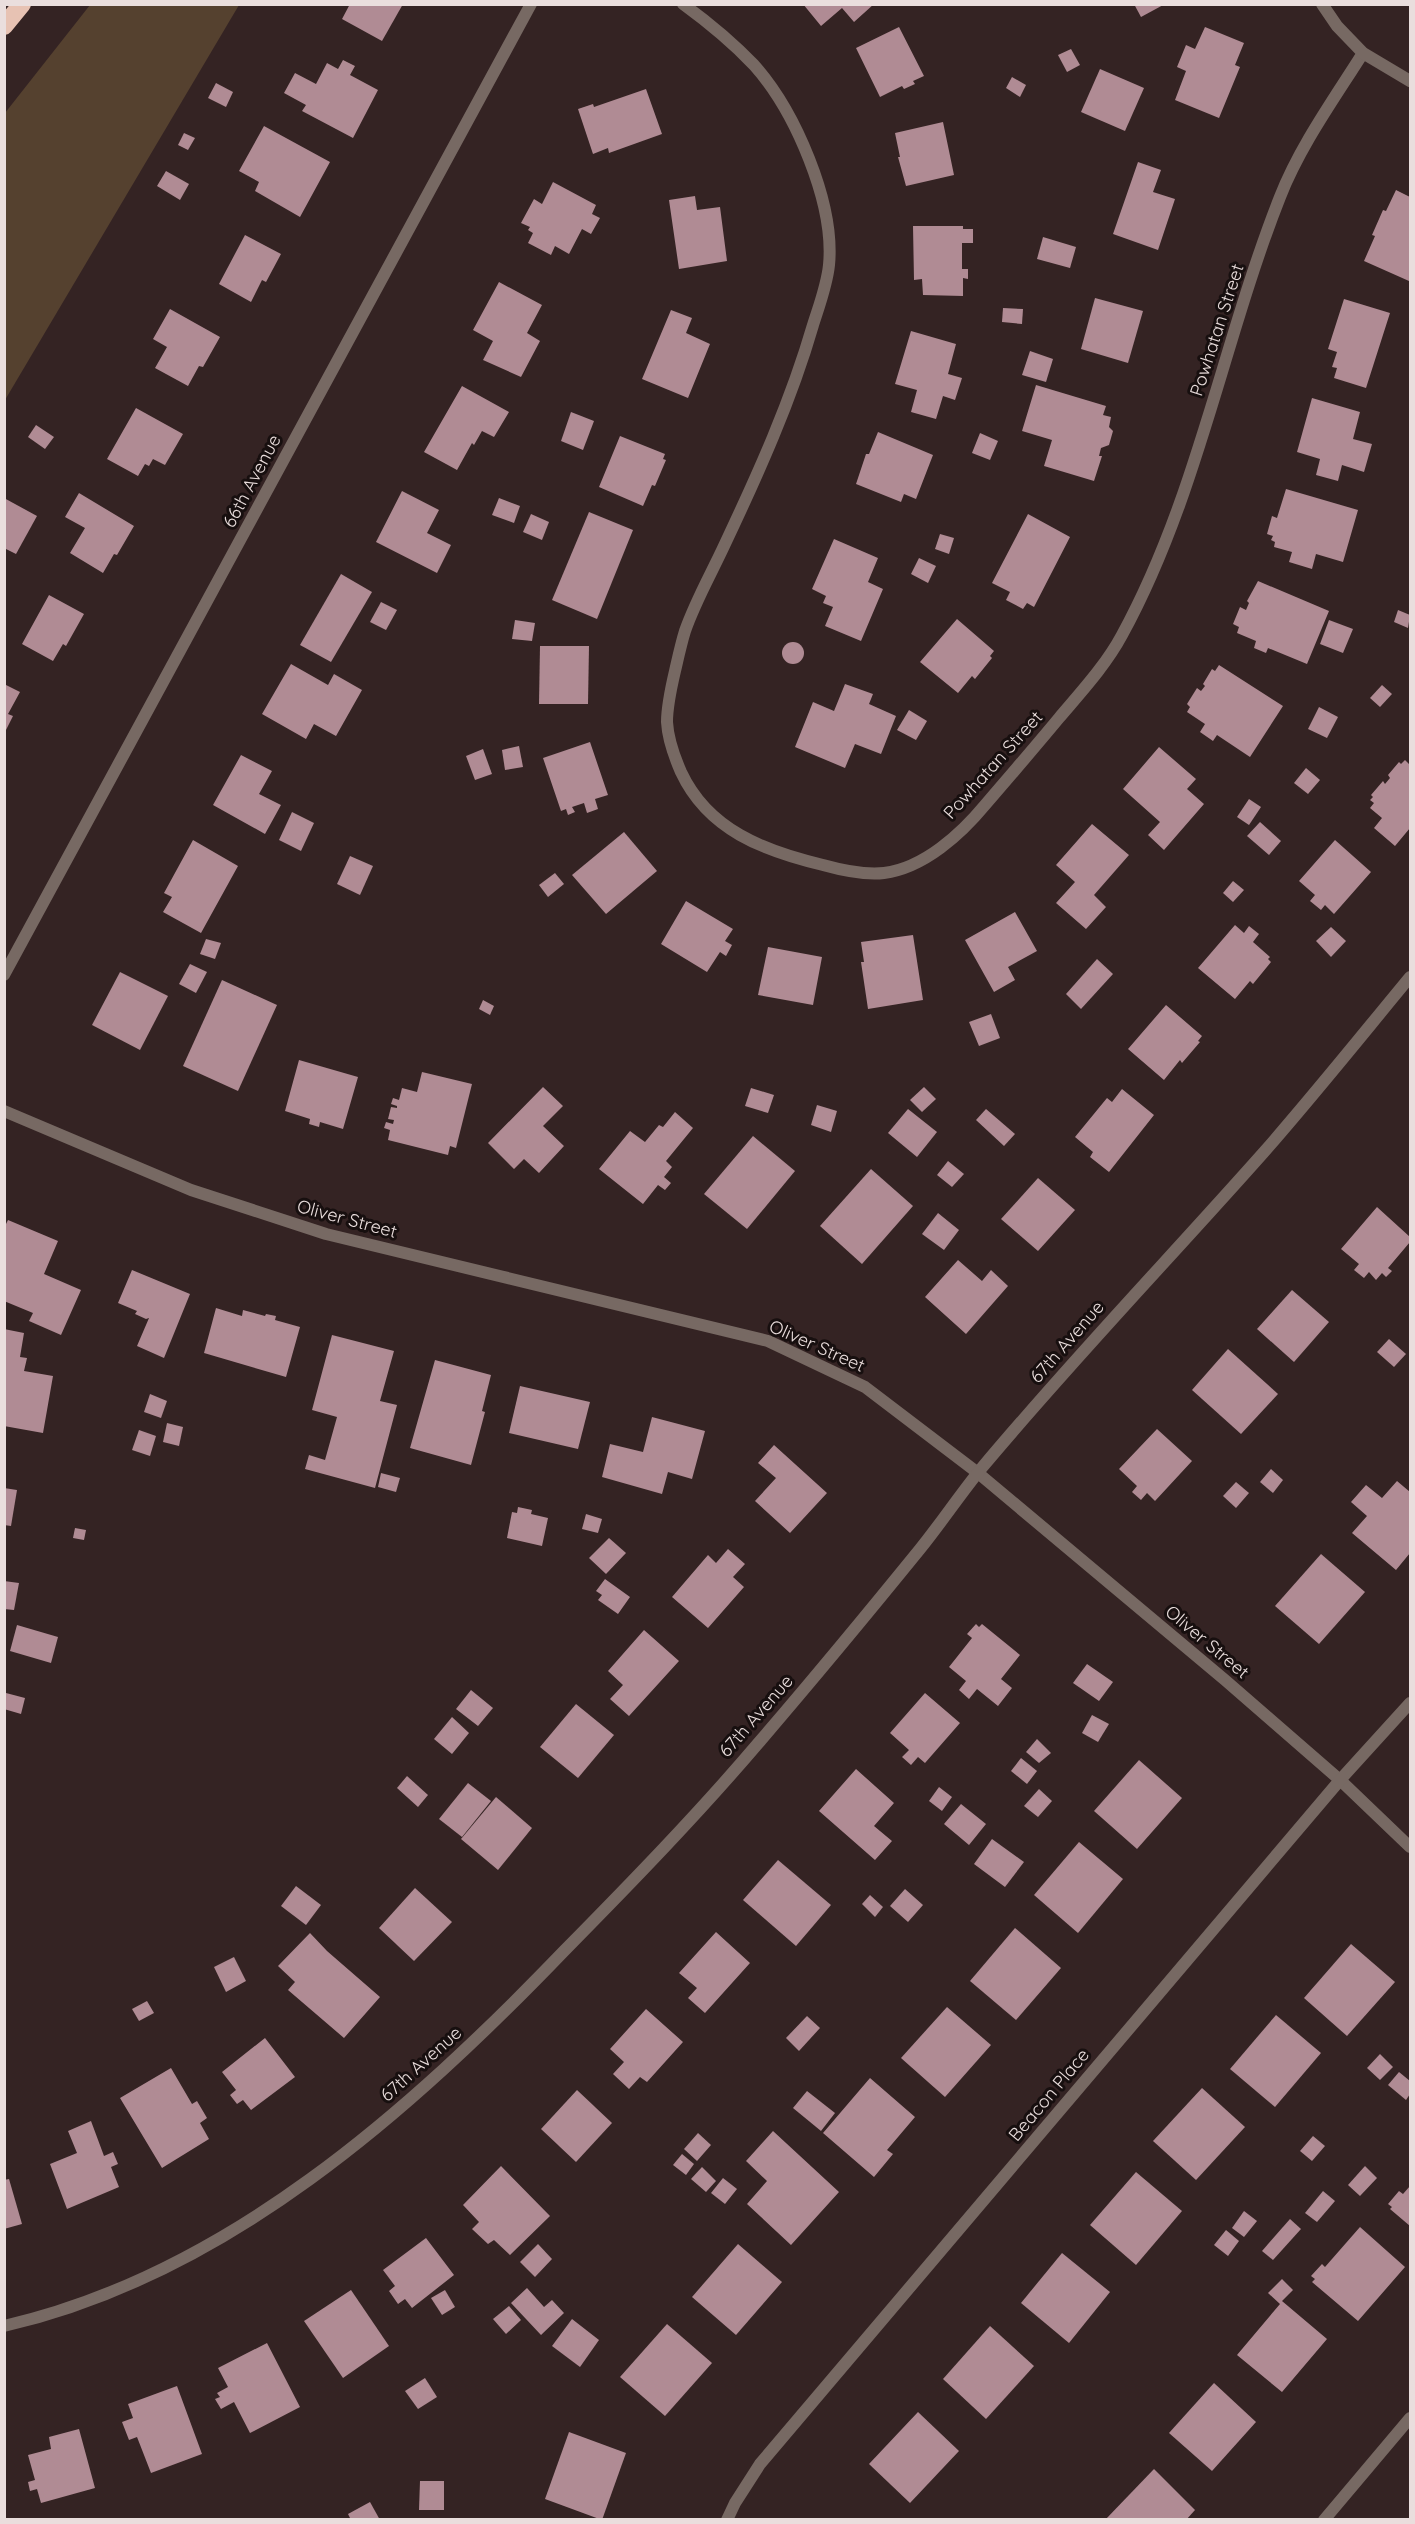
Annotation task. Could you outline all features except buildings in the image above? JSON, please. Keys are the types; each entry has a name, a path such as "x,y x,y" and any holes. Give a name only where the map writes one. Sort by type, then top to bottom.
{"highway":[{"path":"4,26 22,4"}],"street":[{"name":"66th Avenue","path":"4,975 531,4"},
{"name":"Powhatan Street","path":"683,4 720,31 758,70 796,133 818,180 828,228 829,267 798,376 737,519 685,630 668,701 667,728 674,755 687,784 706,809 726,828 756,844 794,858 835,868 883,873 915,863 937,851 975,818 1087,686 1119,640 1144,591 1175,515 1282,192 1318,125 1363,53"},
{"path":"1322,4 1337,26 1363,53 1410,81"},
{"name":"67th Avenue","path":"4,2326 38,2318 128,2285 201,2248 311,2181 445,2069 529,1988 638,1875 757,1745 921,1547 978,1473 1110,1320 1266,1149 1410,977"},
{"name":"Oliver Street","path":"4,1111 191,1190 326,1234 768,1341 866,1387 978,1473 1225,1680 1340,1780 1410,1847"},
{"name":"Beacon Place","path":"727,2520 760,2464 1340,1780 1410,1703"},
{"path":"1324,2520 1410,2418"}],"shaded area":[{"path":"90,5 239,5 5,400 5,113"}]}
